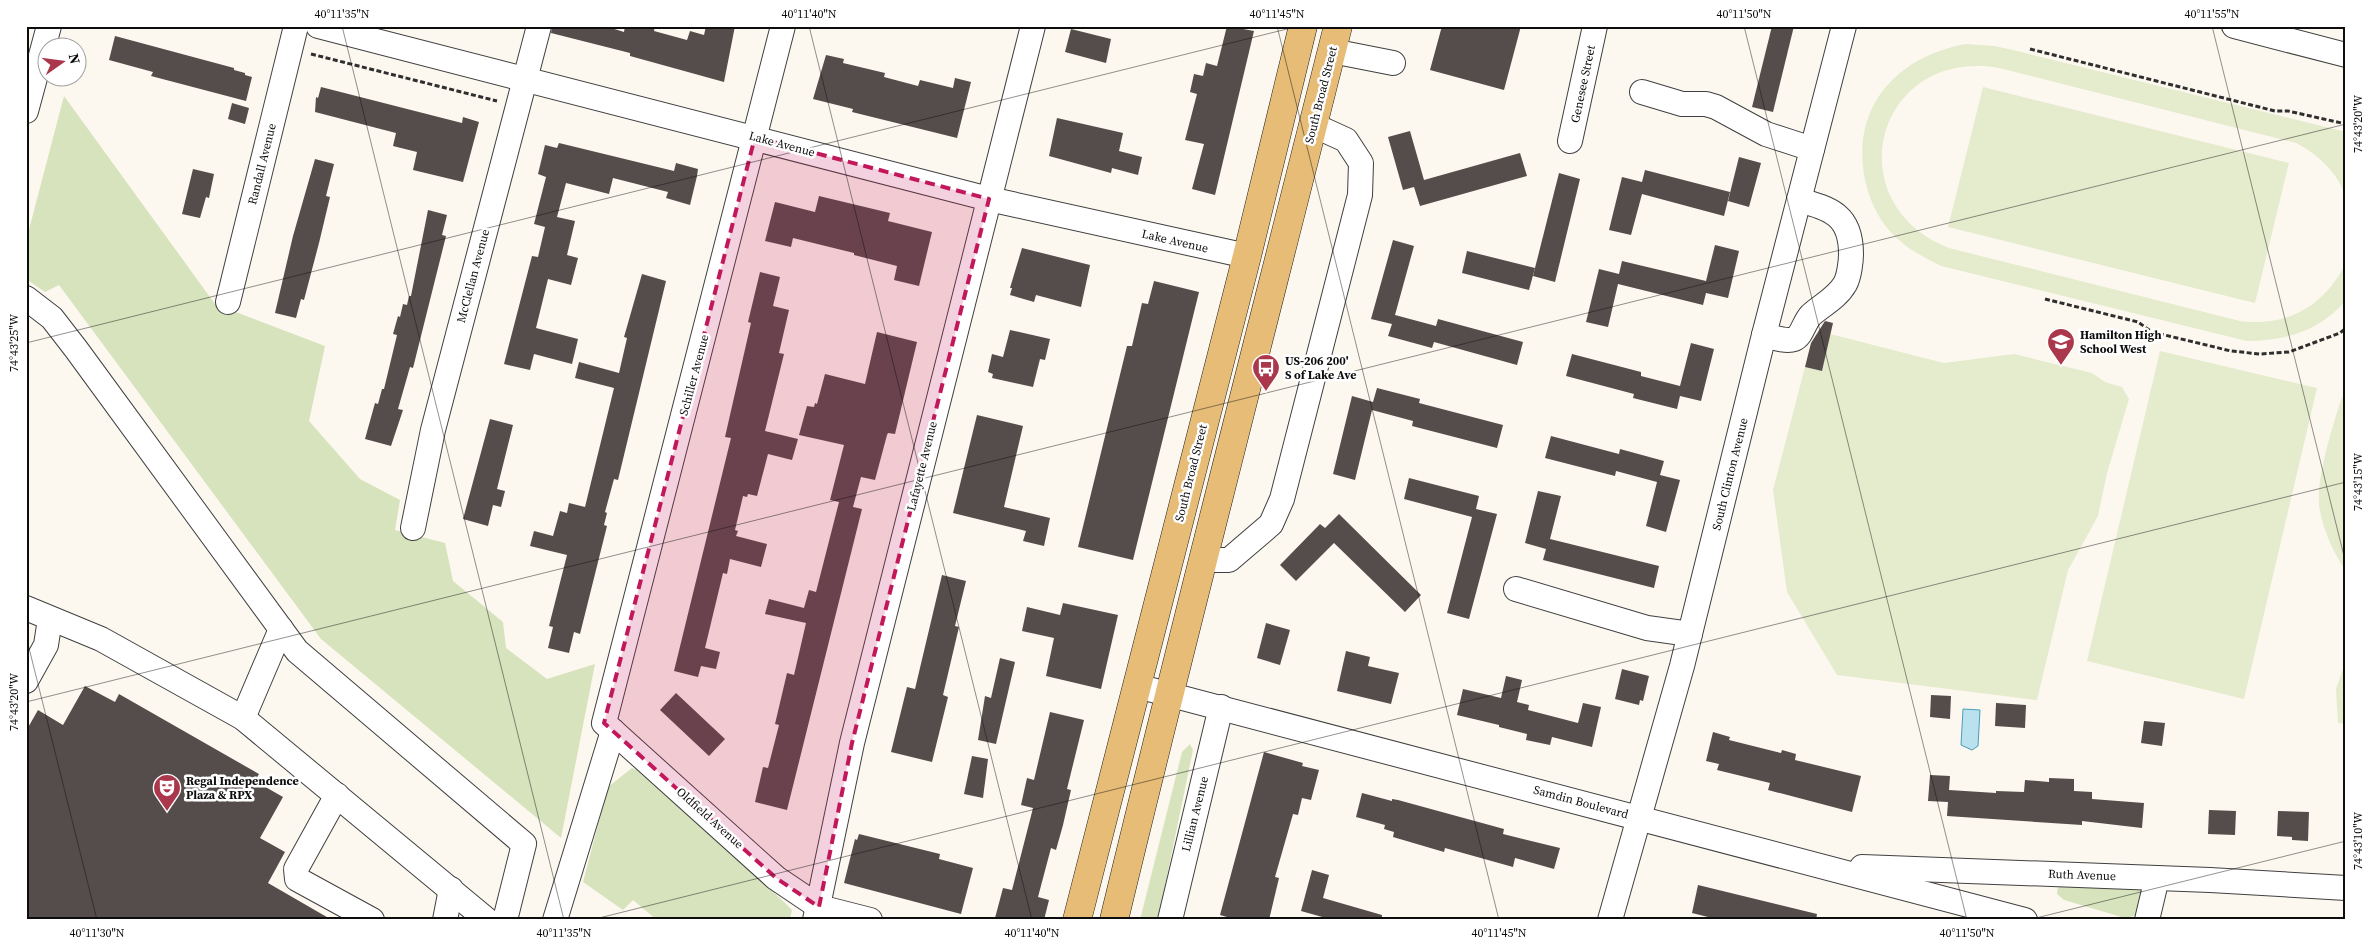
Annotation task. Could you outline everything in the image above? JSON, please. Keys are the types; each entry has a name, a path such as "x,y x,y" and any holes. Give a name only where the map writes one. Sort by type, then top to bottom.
{"main road":[{"name":"South Broad Street","path":"1077,920 1247,256 1303,26"},
{"name":"South Broad Street","path":"1114,920 1169,693 1205,560 1335,38"}],"street":[{"path":"26,111 49,26"},
{"name":"Randall Avenue","path":"228,302 296,26"},
{"name":"Lake Avenue","path":"318,26 990,199 1247,256"},
{"name":"McClellan Avenue","path":"413,528 433,430 539,26"},
{"name":"Schiller Avenue","path":"556,920 608,727 783,26"},
{"name":"Lafayette Avenue","path":"817,914 852,743 1033,26"},
{"name":"Genesee Street","path":"1570,141 1595,26"},
{"name":"South Clinton Avenue","path":"1610,920 1690,634 1844,26"},
{"path":"2234,26 2346,55"},
{"path":"1335,38 1393,63"},
{"path":"1642,92 1682,104 1706,104 1716,107 1766,134 1812,149"},
{"path":"1205,560 1230,560 1271,524 1282,499 1360,195 1361,163 1346,140 1313,126"},
{"path":"1764,336 1791,341 1798,337 1806,320 1820,307 1831,301 1846,283 1851,257 1851,237 1842,219 1827,208 1799,200"},
{"path":"26,298 52,318 76,349 297,651 524,844 505,920"},
{"path":"1516,589 1648,628 1690,634"},
{"path":"26,608 102,639 243,718 488,920"},
{"path":"26,681 46,645 50,619"},
{"path":"243,718 281,628"},
{"name":"Samdin Boulevard","path":"1136,686 1169,693 2025,920"},
{"name":"Lillian Avenue","path":"1170,920 1221,708"},
{"name":"Oldfield Avenue","path":"608,727 817,914"},
{"path":"337,795 295,874 297,879 372,920"},
{"name":"Ruth Avenue","path":"1818,865 2157,878 2346,888"},
{"path":"2147,920 2157,878"},
{"path":"445,920 451,889"},
{"path":"817,914 870,920"}],"path":[{"path":"2030,49 2275,112 2288,111 2346,124"},
{"path":"311,54 500,101"},
{"path":"2045,298 2138,322 2152,332 2231,351 2260,354 2289,352 2340,333 2346,328"}],"highlighted area":[{"path":"755,137 989,199 852,743 819,907 776,878 604,723"}],"green space":[{"path":"1966,44 1995,46 2017,51 2346,132 2344,155 2346,198 2343,189 2327,166 2312,153 2296,143 1999,68 1957,68 1923,81 1899,104 1885,134 1882,166 1891,198 1913,227 1949,248 2240,321 2274,321 2289,317 2303,310 2327,291 2346,263 2346,301 2324,320 2301,332 2275,339 2247,341 1941,266 1909,248 1892,234 1886,226 1868,193 1862,149 1866,126 1874,105 1886,87 1901,72 1920,60 1942,50"},
{"path":"1983,87 2289,163 2255,303 1948,227"},
{"path":"64,96 215,304 325,346 309,421 360,479 400,500 395,530 445,543 453,581 503,622 506,648 547,679 595,664 561,838 321,639 59,285 45,292 26,279 26,241"},
{"path":"1830,334 1944,363 2014,354 2092,373 2105,382 2122,387 2129,399 2107,473 2098,516 2068,570 2037,700 1837,675 1787,592 1773,490 1805,367 1822,371"},
{"path":"2160,351 2317,388 2244,699 2087,661"},
{"path":"2342,397 2346,398 2346,571 2327,535 2320,511 2319,499 2325,454"},
{"path":"2346,660 2346,724 2338,723 2336,689"},
{"path":"1190,744 1193,750 1160,910 1156,920 1140,920 1182,752"},
{"path":"632,768 657,777 792,910 790,920 657,920 633,900 623,910 583,882 608,787"},
{"path":"2058,885 2143,888 2137,915 2125,918 2064,900 2057,894"}],"water":[{"path":"1963,709 1980,710 1978,746 1972,750 1961,745"}],"building":[{"path":"552,26 605,26 624,32 625,26 655,26 654,31 687,40 690,31 704,35 706,26 735,26 724,82 630,56 630,53 551,33"},
{"path":"1227,26 1254,31 1215,195 1192,189 1204,144 1185,140 1197,94 1190,92 1194,74 1203,76 1206,63 1217,66"},
{"path":"1442,26 1521,26 1504,90 1430,70"},
{"path":"1772,26 1794,26 1773,112 1752,107"},
{"path":"1071,29 1111,39 1106,63 1065,52"},
{"path":"115,36 234,68 234,70 245,73 245,75 252,77 246,101 151,76 153,72 109,60"},
{"path":"826,55 844,59 843,63 885,73 884,77 918,86 920,80 953,88 955,78 971,82 957,138 852,112 853,109 813,99"},
{"path":"321,87 462,123 463,117 479,122 463,182 413,170 417,152 393,146 396,133 315,112 316,97 318,98"},
{"path":"232,103 249,108 245,124 228,119"},
{"path":"1057,118 1123,133 1119,151 1142,157 1138,175 1112,168 1111,173 1049,156"},
{"path":"1410,131 1424,180 1520,153 1527,176 1420,206 1414,187 1403,190 1388,137"},
{"path":"559,143 674,171 676,163 698,169 690,205 666,198 668,192 613,178 609,194 566,183 557,217 575,221 567,255 578,258 571,285 548,279 536,328 578,339 572,364 534,354 530,370 504,364 532,256 538,257 545,227 534,224 546,177 538,174 545,145 557,148"},
{"path":"1739,157 1761,163 1749,207 1728,201"},
{"path":"315,159 334,164 326,196 330,197 319,243 304,300 301,299 296,318 275,313 293,236"},
{"path":"193,169 214,174 209,198 206,197 200,218 182,214"},
{"path":"1645,170 1730,192 1724,216 1642,194 1631,235 1609,230 1622,177 1642,182"},
{"path":"1559,173 1580,179 1555,282 1533,276"},
{"path":"819,196 890,213 888,221 932,232 919,286 894,280 897,266 854,255 854,253 793,238 791,247 765,241 775,202 815,212"},
{"path":"428,210 447,215 442,235 446,236 413,368 410,367 398,409 403,410 391,446 365,439 375,403 378,404 382,389 384,389 397,335 393,334 398,316 400,317 403,304 407,305 409,296 411,296"},
{"path":"1393,240 1414,246 1395,315 1436,326 1438,319 1523,342 1517,365 1434,342 1432,348 1388,336 1392,324 1371,319"},
{"path":"1715,245 1739,251 1728,298 1706,293 1703,305 1618,284 1608,327 1586,322 1599,269 1619,274 1622,261 1706,281"},
{"path":"1022,248 1090,265 1081,307 1036,295 1034,302 1010,295 1012,288 1010,288"},
{"path":"1467,251 1535,268 1529,290 1462,273"},
{"path":"760,272 780,277 773,306 789,310 779,353 784,354 765,431 798,439 792,460 768,454 757,496 748,494 747,497 743,496 735,530 738,531 736,536 767,544 761,567 730,559 727,574 723,573 705,648 720,652 716,669 701,666 698,677 674,671 731,438 725,437 751,323 748,322"},
{"path":"642,274 666,281 618,480 614,479 605,512 607,513 604,525 607,526 580,634 574,632 569,653 548,648 553,627 549,626 567,555 530,546 534,531 553,536 560,511 567,513 569,503 585,507 614,388 575,378 579,362 619,373 627,338 624,337"},
{"path":"1154,281 1199,292 1133,560 1078,547 1127,346 1132,346 1142,303 1148,304"},
{"path":"1825,321 1833,323 1822,371 1805,367 1811,343"},
{"path":"1010,330 1050,339 1045,360 1040,359 1033,387 992,378 993,374 988,372 992,354 1003,357"},
{"path":"877,332 917,342 895,434 888,433 887,435 875,480 861,477 853,507 862,509 787,810 755,802 763,767 768,768 779,725 775,724 787,673 794,675 806,623 765,614 769,599 804,608 809,590 816,592 839,502 830,500 844,445 799,435 807,406 814,407 815,403 817,404 825,374 865,384"},
{"path":"1691,343 1714,349 1701,401 1680,396 1677,409 1633,398 1634,394 1566,376 1572,354 1641,372 1641,376 1680,386"},
{"path":"1377,388 1420,399 1419,403 1503,425 1497,448 1412,426 1413,421 1372,410 1355,480 1333,474 1352,396 1373,402"},
{"path":"977,415 1023,426 1004,507 1050,518 1044,546 1023,541 1026,531 953,513"},
{"path":"490,419 513,425 497,489 505,491 501,507 493,505 488,526 463,519"},
{"path":"1551,436 1619,454 1620,449 1664,461 1660,475 1680,480 1666,532 1646,526 1657,482 1616,471 1615,476 1545,458"},
{"path":"1409,478 1479,496 1476,509 1497,514 1469,619 1447,613 1472,517 1404,499"},
{"path":"1538,491 1561,496 1550,539 1659,566 1654,588 1543,560 1546,549 1525,543"},
{"path":"1339,514 1421,595 1405,612 1334,543 1296,581 1280,565 1320,524 1325,528"},
{"path":"942,575 966,581 955,626 959,627 943,695 948,697 932,762 891,752 907,687 915,689"},
{"path":"1063,603 1118,615 1101,689 1046,676 1054,638 1022,631 1027,607 1060,615"},
{"path":"1266,623 1290,630 1280,665 1257,658"},
{"path":"1346,651 1370,657 1368,666 1399,673 1391,704 1337,691"},
{"path":"1000,658 1015,662 996,744 978,740 985,696 991,698"},
{"path":"1622,669 1649,676 1643,701 1640,700 1639,705 1615,699"},
{"path":"1506,676 1522,680 1517,702 1529,705 1528,710 1578,723 1583,703 1601,707 1592,747 1552,737 1550,745 1526,740 1527,734 1457,715 1463,689 1501,698"},
{"name":"Regal Independence Plaza & RPX","path":"85,686 115,702 119,694 259,774 255,781 283,797 260,838 285,852 268,883 332,920 26,920 26,731 38,710 63,725"},
{"path":"676,693 725,739 709,756 660,710"},
{"path":"1931,695 1951,696 1950,719 1930,717"},
{"path":"1996,703 2026,705 2025,728 1995,726"},
{"path":"1050,712 1084,720 1067,789 1071,790 1063,825 1056,850 1051,848 1038,897 1049,900 1044,920 1003,920 995,918 1003,888 1012,890 1033,808 1021,805 1027,778 1034,780"},
{"path":"2144,721 2165,723 2162,746 2141,743"},
{"path":"1713,732 1730,737 1729,740 1781,753 1782,750 1796,754 1795,760 1861,776 1852,812 1768,790 1770,783 1717,770 1719,764 1706,761"},
{"path":"1264,752 1303,763 1302,766 1319,770 1311,800 1302,798 1298,815 1293,814 1275,877 1279,878 1269,920 1227,920 1227,917 1220,915"},
{"path":"972,756 988,759 983,798 964,794"},
{"path":"1930,775 1950,776 1949,790 1996,793 1996,791 2024,792 2025,780 2049,782 2049,778 2074,779 2074,791 2092,792 2092,799 2144,803 2142,828 2082,821 2082,825 1947,816 1948,802 1928,801"},
{"path":"1362,793 1392,801 1392,799 1398,800 1504,829 1503,834 1560,848 1554,869 1515,858 1513,867 1445,848 1444,852 1393,837 1394,832 1384,829 1385,825 1356,817"},
{"path":"2209,810 2236,811 2235,835 2208,834"},
{"path":"2278,811 2309,812 2308,841 2292,840 2292,837 2277,836"},
{"path":"859,834 940,854 939,859 973,868 961,914 844,883 855,839 857,840"},
{"path":"1312,870 1329,875 1323,898 1382,915 1382,920 1333,920 1301,911"},
{"path":"1698,885 1817,914 1816,920 1720,920 1692,913"}],"place":[{"name":"Hamilton High School West","path":"2061,366"},
{"name":"US-206 200' S of Lake Ave","path":"1266,392"},
{"name":"Regal Independence Plaza & RPX","path":"167,812"}]}
